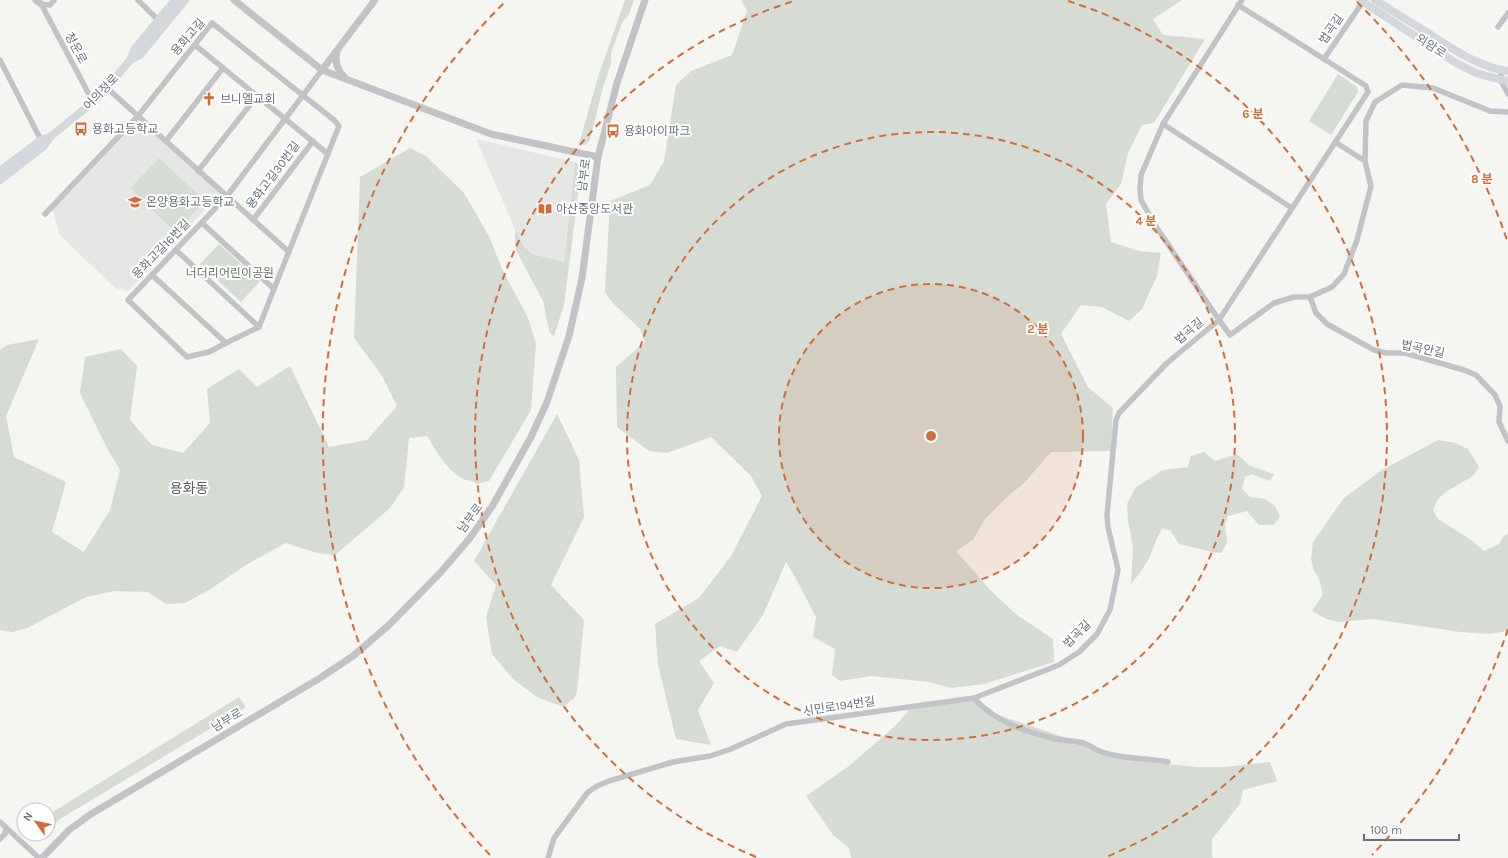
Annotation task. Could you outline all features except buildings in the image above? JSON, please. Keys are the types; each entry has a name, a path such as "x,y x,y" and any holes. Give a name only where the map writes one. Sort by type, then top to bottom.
{"main road":[{"name":"어의정로","path":"0,180 44,146 50,137 93,102 107,88 131,59 134,50 175,0"},
{"name":"어의정로","path":"131,59 140,55 185,0"},
{"name":"외암로","path":"1375,0 1456,51 1478,62 1505,71"},
{"name":"외암로","path":"1362,1 1456,63 1476,73 1504,80"},
{"name":"어의정로","path":"0,171 41,140 50,137"}],"street":[{"name":"청운로","path":"34,0 40,2 93,102"},
{"path":"40,2 50,5 54,0"},
{"path":"138,0 158,20"},
{"path":"234,0 322,70 492,134 598,157"},
{"path":"107,88 227,196 375,0"},
{"name":"남부로","path":"40,858 69,830 91,814 320,678 353,656 414,602 470,538 493,505 528,444 547,402 558,371 569,336 582,278 598,157 617,83 645,0"},
{"name":"법곡길","path":"1335,142 1368,92 1366,86 1324,59 1362,1"},
{"path":"1324,59 1240,3 1163,124 1141,175 1141,200 1155,225 1219,320 1335,142 1365,161"},
{"path":"1498,27 1508,13"},
{"name":"용화고길","path":"45,214 138,116 212,23 303,95"},
{"path":"195,45 313,141"},
{"path":"338,49 336,64 346,79"},
{"path":"0,60 41,140"},
{"path":"166,141 223,68"},
{"path":"1505,71 1504,80 1508,94"},
{"name":"법곡길","path":"974,698 1059,665 1078,652 1097,634 1110,610 1118,570 1108,528 1107,515 1116,420 1119,412 1167,363 1219,320 1230,335 1274,303 1294,297 1310,297 1332,287 1344,274 1357,240 1371,186 1365,161 1366,121 1376,102 1402,85 1433,88 1490,111 1508,112"},
{"path":"152,275 226,343 258,327 339,126 334,120 303,95"},
{"path":"198,171 257,96"},
{"path":"1163,124 1292,208"},
{"name":"용화고길30번길","path":"253,220 313,141 328,154"},
{"name":"용화고길30번길","path":"227,196 289,252"},
{"name":"용화고길16번길","path":"226,343 209,352 187,357 128,300 227,196"},
{"path":"202,223 274,289"},
{"path":"176,250 258,327"},
{"name":"법곡안길","path":"1310,297 1316,313 1327,324 1374,350 1386,353 1405,353 1464,370 1476,375 1494,395 1500,406 1499,422 1508,441"},
{"path":"974,698 980,706 1007,722 1027,730 1052,738 1082,743 1109,754 1168,762"},
{"name":"시민로194번길","path":"548,858 554,838 588,792 609,781 673,762 710,756 732,749 786,724 974,698"},
{"path":"0,822 40,858"},
{"path":"0,839 6,828"}],"shaded area":[{"name":"온양용화고등학교","path":"139,120 219,191 219,195 128,291 115,288 60,235 52,209 134,122"},
{"path":"476,139 575,162 564,262 532,254 523,245"}],"green space":[{"path":"625,0 634,0 629,14 622,23 611,53 611,64 603,87 590,140 585,145 579,144 599,74"},
{"path":"741,0 1182,0 1153,19 1163,35 1205,39 1154,123 1142,125 1128,153 1121,184 1106,204 1111,242 1139,251 1161,253 1157,276 1142,309 1129,321 1102,307 1081,305 1061,334 1088,387 1113,408 1111,451 1051,452 1025,482 1007,497 985,519 973,540 956,551 992,592 1017,615 1053,639 1054,662 984,684 951,688 929,682 871,676 840,681 832,675 835,649 813,637 816,617 786,562 763,615 737,652 720,646 699,661 714,683 698,710 711,745 676,739 658,665 655,624 699,598 731,556 762,496 751,476 711,437 667,453 649,451 617,427 616,367 645,342 640,329 613,303 605,293 610,201 650,185 664,161 676,85 691,71 732,55 747,11"},
{"path":"1338,74 1357,87 1358,92 1331,135 1309,121"},
{"path":"410,148 426,156 464,193 490,238 502,269 528,318 536,343 531,410 489,481 477,484 462,478 455,473 445,464 427,436 409,438 404,488 389,509 335,555 317,553 286,543 246,565 209,590 185,603 166,604 148,592 115,591 86,597 27,628 12,632 0,630 0,350 7,345 39,339 6,416 14,457 66,482 52,532 84,552 110,510 120,470 107,448 80,393 85,357 121,349 137,366 130,420 152,445 183,453 210,423 207,389 239,369 257,387 290,366 329,447 367,440 397,406 381,374 354,338 360,177"},
{"path":"159,158 205,201 175,233 132,189 132,186"},
{"path":"575,162 581,171 564,305 554,336 550,333 544,303 517,252 515,245 515,229 523,245 532,254 564,262"},
{"name":"너더리어린이공원","path":"219,244 260,281 241,302 200,264"},
{"path":"557,414 579,460 584,517 551,585 584,620 577,692 574,698 563,707 537,697 513,679 492,654 486,617 496,585 474,561"},
{"path":"1438,440 1455,443 1468,449 1479,467 1473,476 1447,491 1438,499 1433,510 1438,519 1471,540 1484,551 1499,544 1504,536 1508,534 1508,631 1489,634 1460,632 1373,619 1339,622 1326,619 1312,611 1323,594 1311,559 1313,542 1344,498 1382,470"},
{"path":"1204,452 1215,461 1237,454 1250,466 1274,474 1270,481 1251,474 1245,477 1242,489 1250,497 1265,499 1275,506 1280,517 1273,525 1259,525 1247,511 1228,516 1225,525 1227,543 1221,553 1179,544 1170,530 1162,529 1147,562 1131,584 1133,548 1128,521 1127,504 1136,487 1163,470 1188,467 1191,456"},
{"path":"239,697 246,707 60,819 56,823 56,810"},
{"path":"970,698 995,714 1123,757 1155,763 1198,767 1224,767 1270,762 1277,781 1243,790 1240,804 1212,839 1213,858 851,858 849,848 833,835 806,796 849,766 895,726 909,710 944,701"}],"place":[{"name":"브니엘교회","path":"209,99"},
{"name":"용화고등학교","path":"81,129"},
{"name":"용화아이파크","path":"613,131"},
{"name":"온양용화고등학교","path":"135,202"},
{"name":"아산중앙도서관","path":"545,209"}],"district":[{"name":"용화동","path":"189,488"}]}
